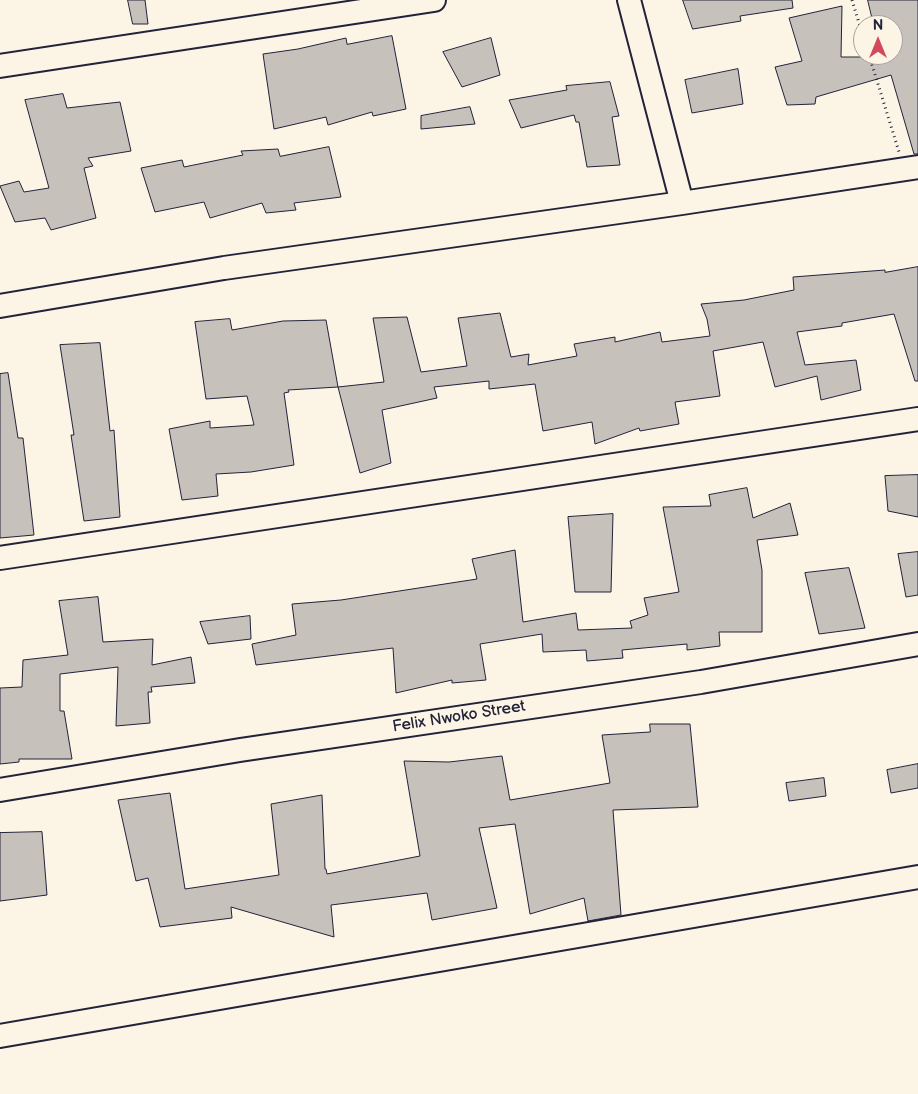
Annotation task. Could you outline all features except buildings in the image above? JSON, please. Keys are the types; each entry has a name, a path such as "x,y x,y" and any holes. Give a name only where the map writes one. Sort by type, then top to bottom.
{"street":[{"path":"0,66 434,0"},
{"path":"629,0 682,204"},
{"path":"0,306 224,268 682,204 911,168"},
{"path":"0,558 918,419"},
{"name":"Felix Nwoko Street","path":"0,790 240,750 701,682 918,644"},
{"path":"0,1036 918,877"}],"path":[{"path":"852,0 857,15"},
{"path":"873,65 911,168"}]}
